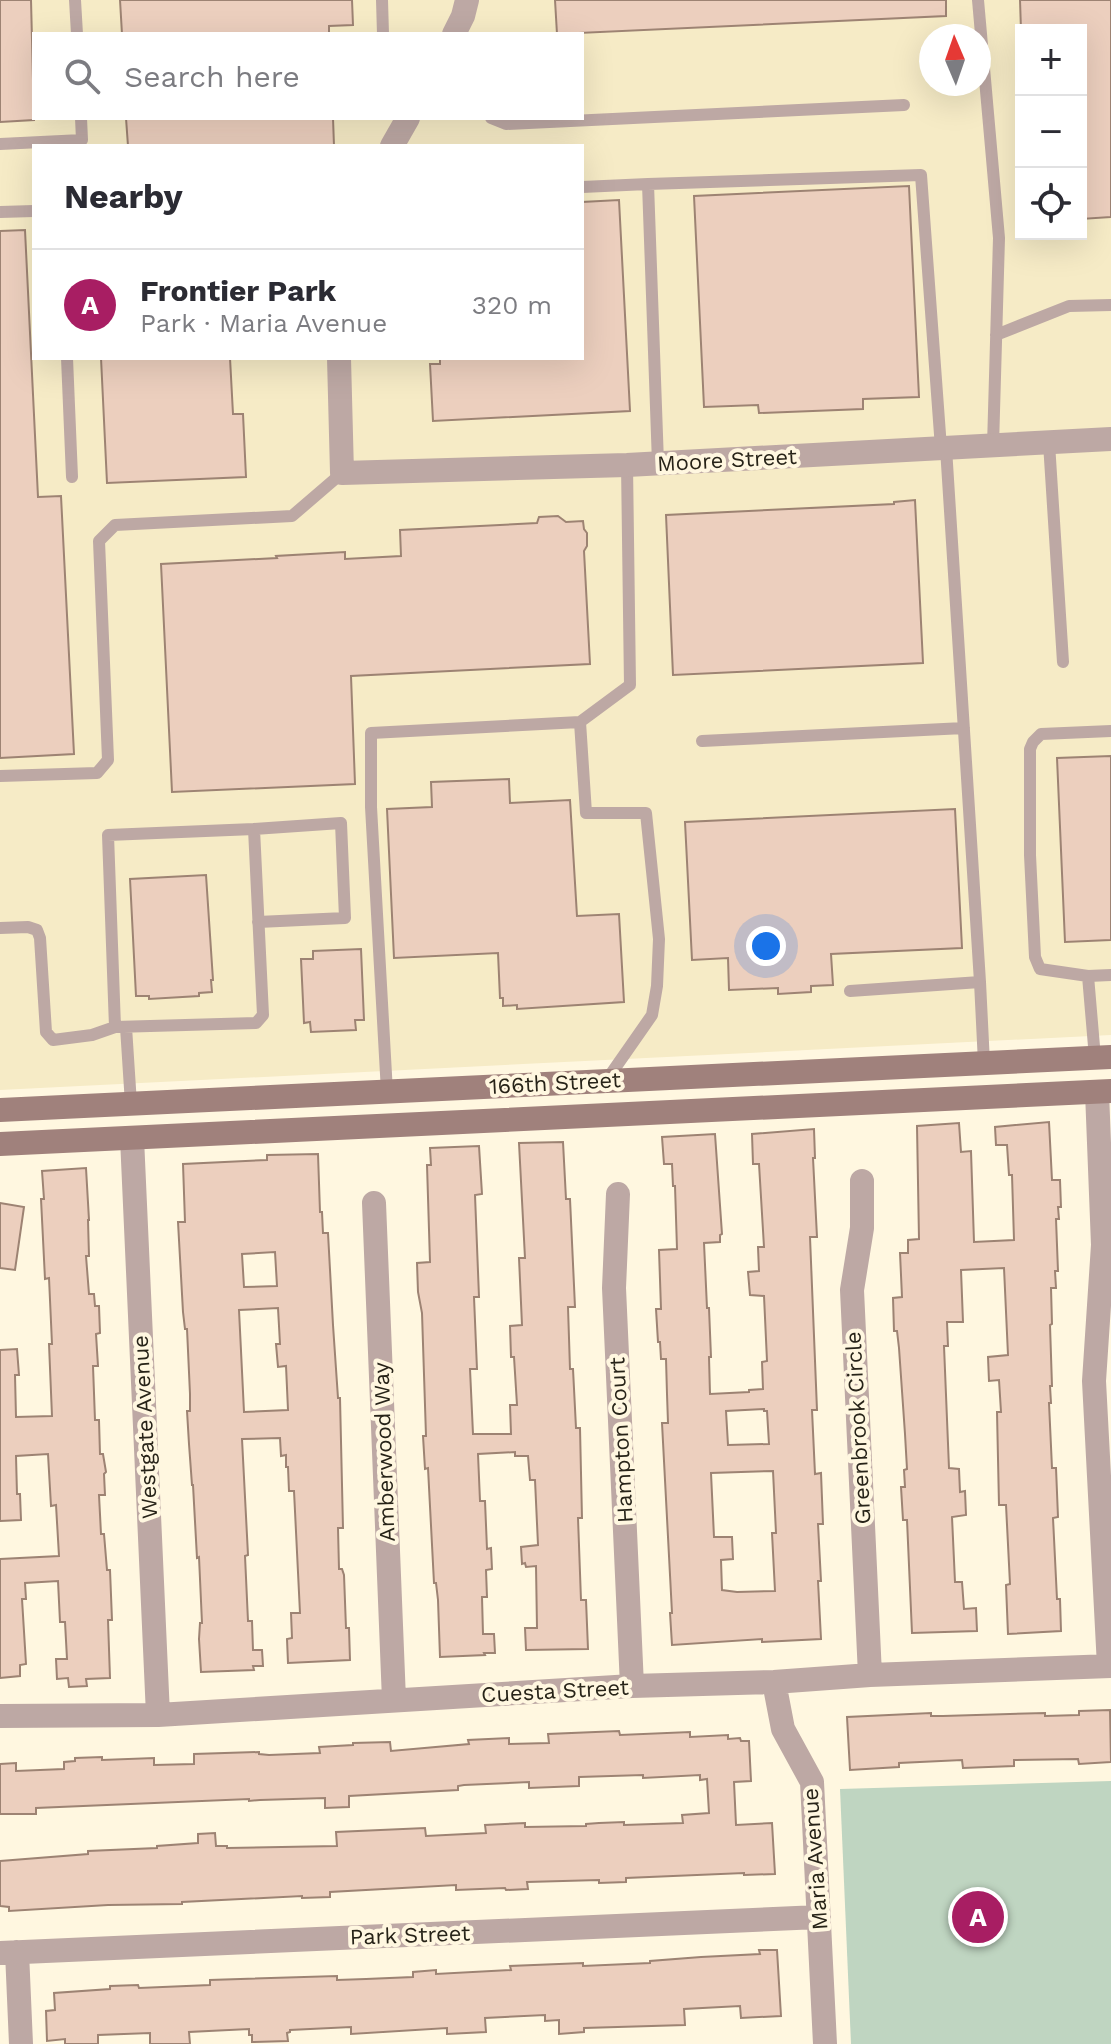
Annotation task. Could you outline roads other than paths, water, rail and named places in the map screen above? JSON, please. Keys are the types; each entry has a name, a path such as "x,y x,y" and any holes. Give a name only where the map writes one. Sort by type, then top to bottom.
{"street":[{"path":"455,32 467,0"},
{"path":"393,144 407,120"},
{"path":"339,360 342,473"},
{"name":"Moore Street","path":"342,473 627,465 1111,439"},
{"path":"1103,1057 1103,1245 1094,1381 1110,1666"},
{"name":"166th Street","path":"0,1110 1103,1057"},
{"name":"166th Street","path":"0,1144 1104,1092"},
{"path":"131,1104 132,1138"},
{"name":"Westgate Avenue","path":"132,1138 158,1715"},
{"name":"Greenbrook Circle","path":"862,1181 862,1228 852,1290 870,1675"},
{"name":"Hampton Court","path":"618,1194 614,1288 632,1686"},
{"name":"Amberwood Way","path":"374,1203 394,1700"},
{"name":"Cuesta Street","path":"0,1716 158,1715 632,1686 1110,1666"},
{"name":"Maria Avenue","path":"774,1682 783,1729 812,1782 825,2044"},
{"name":"Park Street","path":"8,1952 819,1917"},
{"path":"8,1952 21,2044"}],"lane":[{"path":"75,0 77,32"},
{"path":"382,0 383,32"},
{"path":"978,0 999,238 993,446"},
{"path":"496,120 506,124 904,105"},
{"path":"0,144 82,140 81,120"},
{"path":"584,187 921,175 964,728 984,1063"},
{"path":"648,184 658,463"},
{"path":"0,212 32,211"},
{"path":"996,335 1069,306 1111,305"},
{"path":"67,360 72,477"},
{"path":"1049,443 1063,662"},
{"path":"387,1092 371,807 371,733 580,722 630,685 627,465"},
{"path":"0,776 97,773 108,760 99,541 115,525 292,516 342,473"},
{"path":"580,722 586,813 646,813 659,939 652,1015 606,1081"},
{"path":"702,741 964,728"},
{"path":"1111,731 1041,734 1030,749 1030,855 1035,957 1040,969 1088,976 1111,975"},
{"path":"131,1104 120,1027 108,835 341,823 345,918 258,922"},
{"path":"0,928 28,927 37,930 46,1032 53,1040 92,1035 120,1027 256,1023 263,1015 254,829"},
{"path":"1088,976 1103,1057"},
{"path":"850,991 980,982"}],"place":[{"name":"Frontier Park","path":"978,1917"}]}
